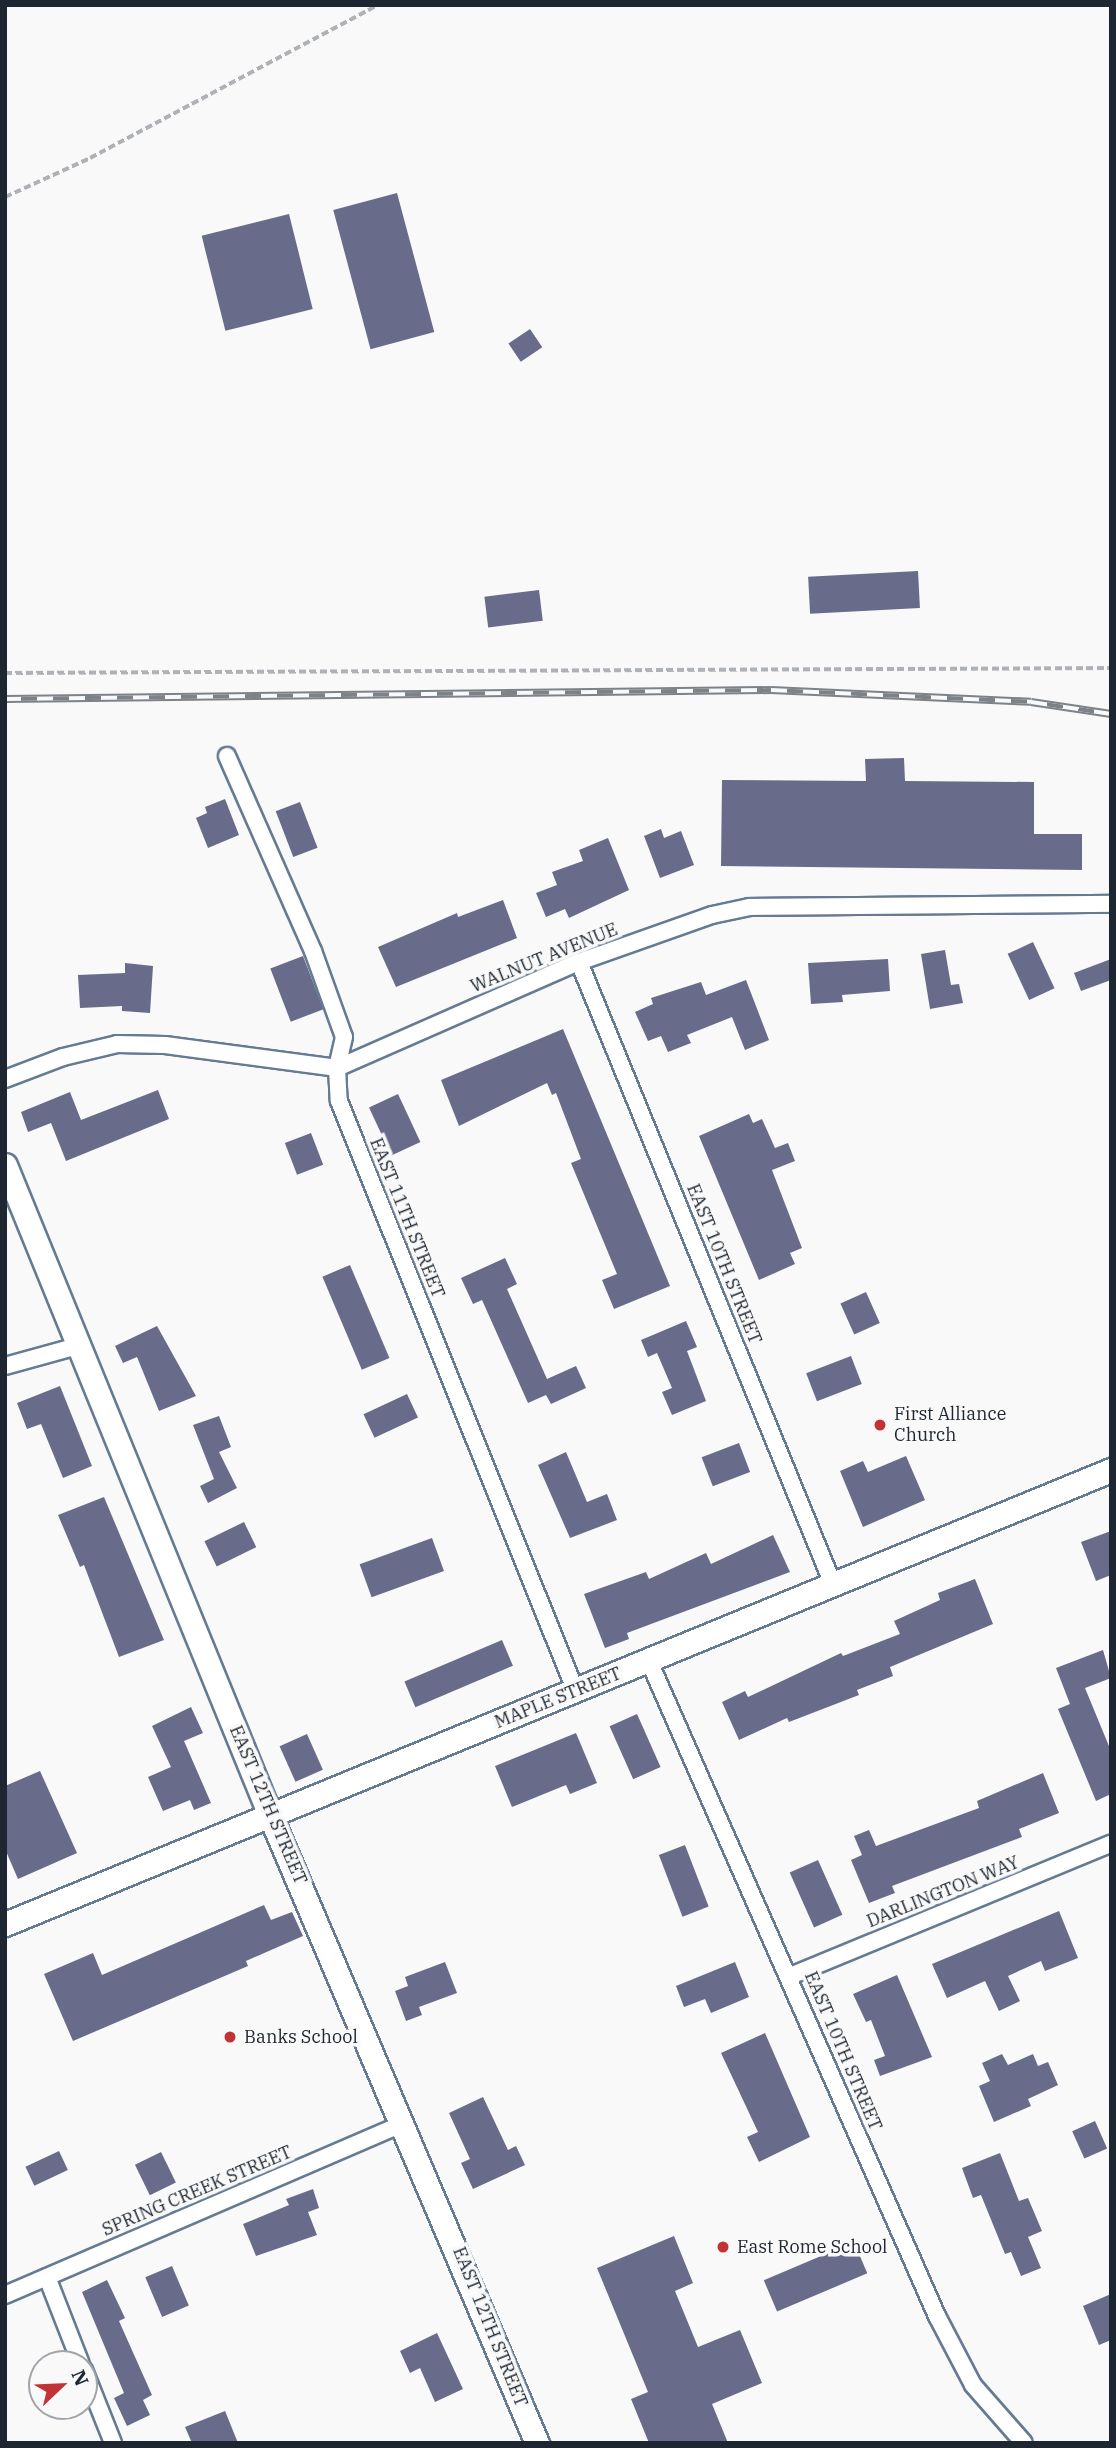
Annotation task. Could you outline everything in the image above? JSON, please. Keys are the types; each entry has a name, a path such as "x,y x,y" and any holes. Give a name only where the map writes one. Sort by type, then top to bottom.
{"main road":[{"name":"EAST 12TH STREET","path":"5,1165 81,1345 269,1813 405,2123 537,2443"},
{"name":"MAPLE STREET","path":"5,1924 269,1813 576,1692 832,1581 1111,1470"}],"street":[{"name":"EAST 11TH STREET","path":"227,756 313,951 344,1037 337,1068 339,1101 576,1692"},
{"name":"WALNUT AVENUE","path":"337,1068 579,962 712,915 750,907 1111,904"},
{"name":"EAST 10TH STREET","path":"579,962 832,1581"},
{"path":"5,1079 63,1056 117,1044 165,1045 337,1068"},
{"path":"5,1366 81,1345"},
{"name":"EAST 10TH STREET","path":"649,1661 790,1976 937,2316 973,2385 1024,2443"},
{"name":"DARLINGTON WAY","path":"790,1976 1111,1844"},
{"name":"SPRING CREEK STREET","path":"5,2295 405,2123"},
{"path":"47,2277 76,2350"},
{"path":"98,2405 113,2443"}],"path":[{"path":"5,197 113,146 378,5"},
{"path":"5,673 1111,668"}],"building":[{"path":"397,193 434,332 371,349 333,210"},
{"path":"289,214 313,309 225,331 202,236"},
{"path":"530,329 542,347 521,362 508,344"},
{"path":"918,571 920,608 810,614 808,577"},
{"path":"539,590 543,621 488,627 484,597"},
{"path":"904,758 905,781 1034,782 1034,834 1082,834 1082,870 721,866 722,780 866,781 865,759"},
{"path":"225,799 239,835 208,848 196,818 207,813 205,807"},
{"path":"300,802 318,848 293,857 276,811"},
{"path":"661,829 664,838 681,831 694,865 660,878 644,836"},
{"path":"608,838 629,890 569,918 565,909 546,917 536,893 557,885 552,872 583,861 579,850"},
{"path":"503,900 517,938 396,987 378,947 457,913 458,917"},
{"path":"1033,942 1055,988 1029,1000 1008,954"},
{"path":"945,950 951,985 959,984 963,1003 930,1009 921,954"},
{"path":"303,956 323,1009 291,1022 270,969"},
{"path":"888,959 890,991 842,995 843,1002 811,1004 808,963"},
{"path":"1111,959 1111,980 1081,991 1074,973"},
{"path":"125,963 153,966 150,1013 122,1011 122,1006 80,1008 78,975 125,973"},
{"path":"746,980 769,1040 745,1050 732,1017 687,1035 691,1043 668,1052 661,1036 648,1041 635,1012 653,1004 651,998 701,982 706,995"},
{"path":"563,1029 670,1286 614,1309 602,1280 617,1274 571,1163 581,1159 556,1093 552,1095 547,1083 459,1126 441,1080"},
{"path":"158,1090 169,1119 66,1161 51,1123 28,1132 21,1112 70,1092 81,1120"},
{"path":"398,1094 420,1142 391,1156 369,1108"},
{"path":"749,1114 753,1123 762,1119 775,1148 788,1143 795,1161 772,1170 802,1248 790,1253 795,1264 759,1280 699,1136"},
{"path":"311,1133 323,1165 297,1175 285,1143"},
{"path":"505,1258 517,1284 507,1289 547,1379 576,1366 586,1388 551,1404 546,1395 528,1403 482,1300 473,1304 461,1278"},
{"path":"350,1265 389,1358 362,1370 322,1277"},
{"path":"866,1292 880,1323 854,1334 840,1303"},
{"path":"686,1321 697,1347 687,1351 706,1401 672,1415 662,1392 672,1388 657,1353 648,1357 641,1340"},
{"path":"157,1326 196,1396 159,1411 137,1357 123,1363 115,1346"},
{"path":"851,1356 862,1384 817,1401 806,1373"},
{"path":"60,1386 92,1466 63,1478 41,1424 27,1429 17,1403"},
{"path":"407,1394 418,1418 374,1438 363,1414"},
{"path":"219,1416 231,1447 219,1452 237,1488 208,1503 200,1486 214,1479 193,1425"},
{"path":"739,1443 750,1472 713,1486 702,1457"},
{"path":"566,1452 587,1502 607,1494 617,1520 570,1538 538,1465"},
{"path":"906,1456 925,1500 863,1527 840,1471 863,1461 868,1472"},
{"path":"104,1497 164,1640 119,1657 84,1565 80,1567 58,1515"},
{"path":"244,1522 256,1547 217,1566 204,1541"},
{"path":"1111,1531 1111,1575 1096,1581 1081,1542"},
{"path":"773,1535 790,1572 627,1633 629,1639 605,1648 584,1594 646,1572 649,1579 706,1553 711,1564"},
{"path":"432,1538 444,1571 372,1597 360,1564"},
{"path":"975,1579 993,1624 890,1667 893,1676 857,1690 859,1695 789,1722 787,1718 739,1740 722,1702 745,1691 748,1697 841,1653 843,1656 900,1634 894,1621 940,1600 938,1593"},
{"path":"502,1640 513,1666 415,1707 404,1681"},
{"path":"1103,1650 1111,1678 1085,1688 1111,1751 1111,1794 1096,1801 1058,1709 1070,1704 1056,1668"},
{"path":"191,1707 203,1733 184,1741 211,1803 194,1810 190,1800 163,1811 148,1777 171,1767 152,1726"},
{"path":"637,1714 661,1767 633,1779 610,1726"},
{"path":"576,1733 597,1783 570,1794 566,1785 512,1807 495,1766"},
{"path":"307,1734 323,1770 295,1782 280,1746"},
{"path":"40,1771 77,1853 18,1879 5,1849 5,1786"},
{"path":"1043,1773 1059,1813 1019,1829 1022,1837 892,1886 895,1893 869,1903 851,1860 862,1855 854,1836 869,1830 876,1846 979,1808 977,1801"},
{"path":"685,1845 709,1907 683,1917 659,1855"},
{"path":"818,1860 842,1915 814,1927 790,1873"},
{"path":"264,1905 271,1920 292,1912 303,1936 246,1961 248,1966 73,2041 44,1974 93,1953 102,1975"},
{"path":"1059,1911 1078,1958 1045,1971 1041,1961 1008,1976 1020,2001 999,2011 985,1981 947,1998 932,1964"},
{"path":"445,1962 457,1993 419,2007 422,2015 406,2021 395,1991 408,1986 405,1977"},
{"path":"735,1962 749,1997 711,2013 705,1999 684,2007 676,1986"},
{"path":"897,1975 932,2057 880,2076 874,2060 885,2056 871,2020 866,2022 853,1994"},
{"path":"765,2033 810,2137 759,2162 747,2137 758,2132 721,2053"},
{"path":"1002,2054 1008,2065 1033,2054 1038,2066 1048,2062 1058,2085 1028,2099 1031,2106 994,2122 979,2086 990,2081 982,2063"},
{"path":"483,2097 508,2150 516,2146 525,2165 473,2189 461,2163 470,2159 449,2113"},
{"path":"1095,2121 1107,2148 1084,2159 1072,2131"},
{"path":"59,2151 68,2170 34,2186 25,2167"},
{"path":"161,2152 176,2183 150,2195 135,2165"},
{"path":"1000,2153 1019,2201 1028,2198 1042,2231 1028,2237 1041,2268 1021,2276 1011,2252 1005,2254 981,2195 973,2198 962,2168"},
{"path":"313,2189 319,2208 308,2212 317,2235 256,2256 243,2224 289,2205 286,2199"},
{"path":"674,2236 693,2283 675,2291 698,2347 740,2330 762,2383 712,2404 728,2443 649,2443 631,2399 648,2392 597,2268"},
{"path":"854,2242 867,2273 777,2312 764,2280"},
{"path":"172,2266 189,2306 162,2317 145,2277"},
{"path":"107,2280 125,2318 119,2321 152,2395 143,2400 150,2415 127,2426 114,2398 124,2393 82,2292"},
{"path":"1111,2294 1111,2340 1099,2345 1083,2306"},
{"path":"437,2333 463,2389 435,2402 420,2368 410,2373 400,2351"},
{"path":"225,2411 238,2443 192,2443 185,2427"}],"railway":[{"path":"5,699 771,690 1031,702 1111,714"}],"place":[{"name":"First Alliance Church","path":"880,1425"},
{"name":"Banks School","path":"230,2037"},
{"name":"East Rome School","path":"723,2247"}]}
